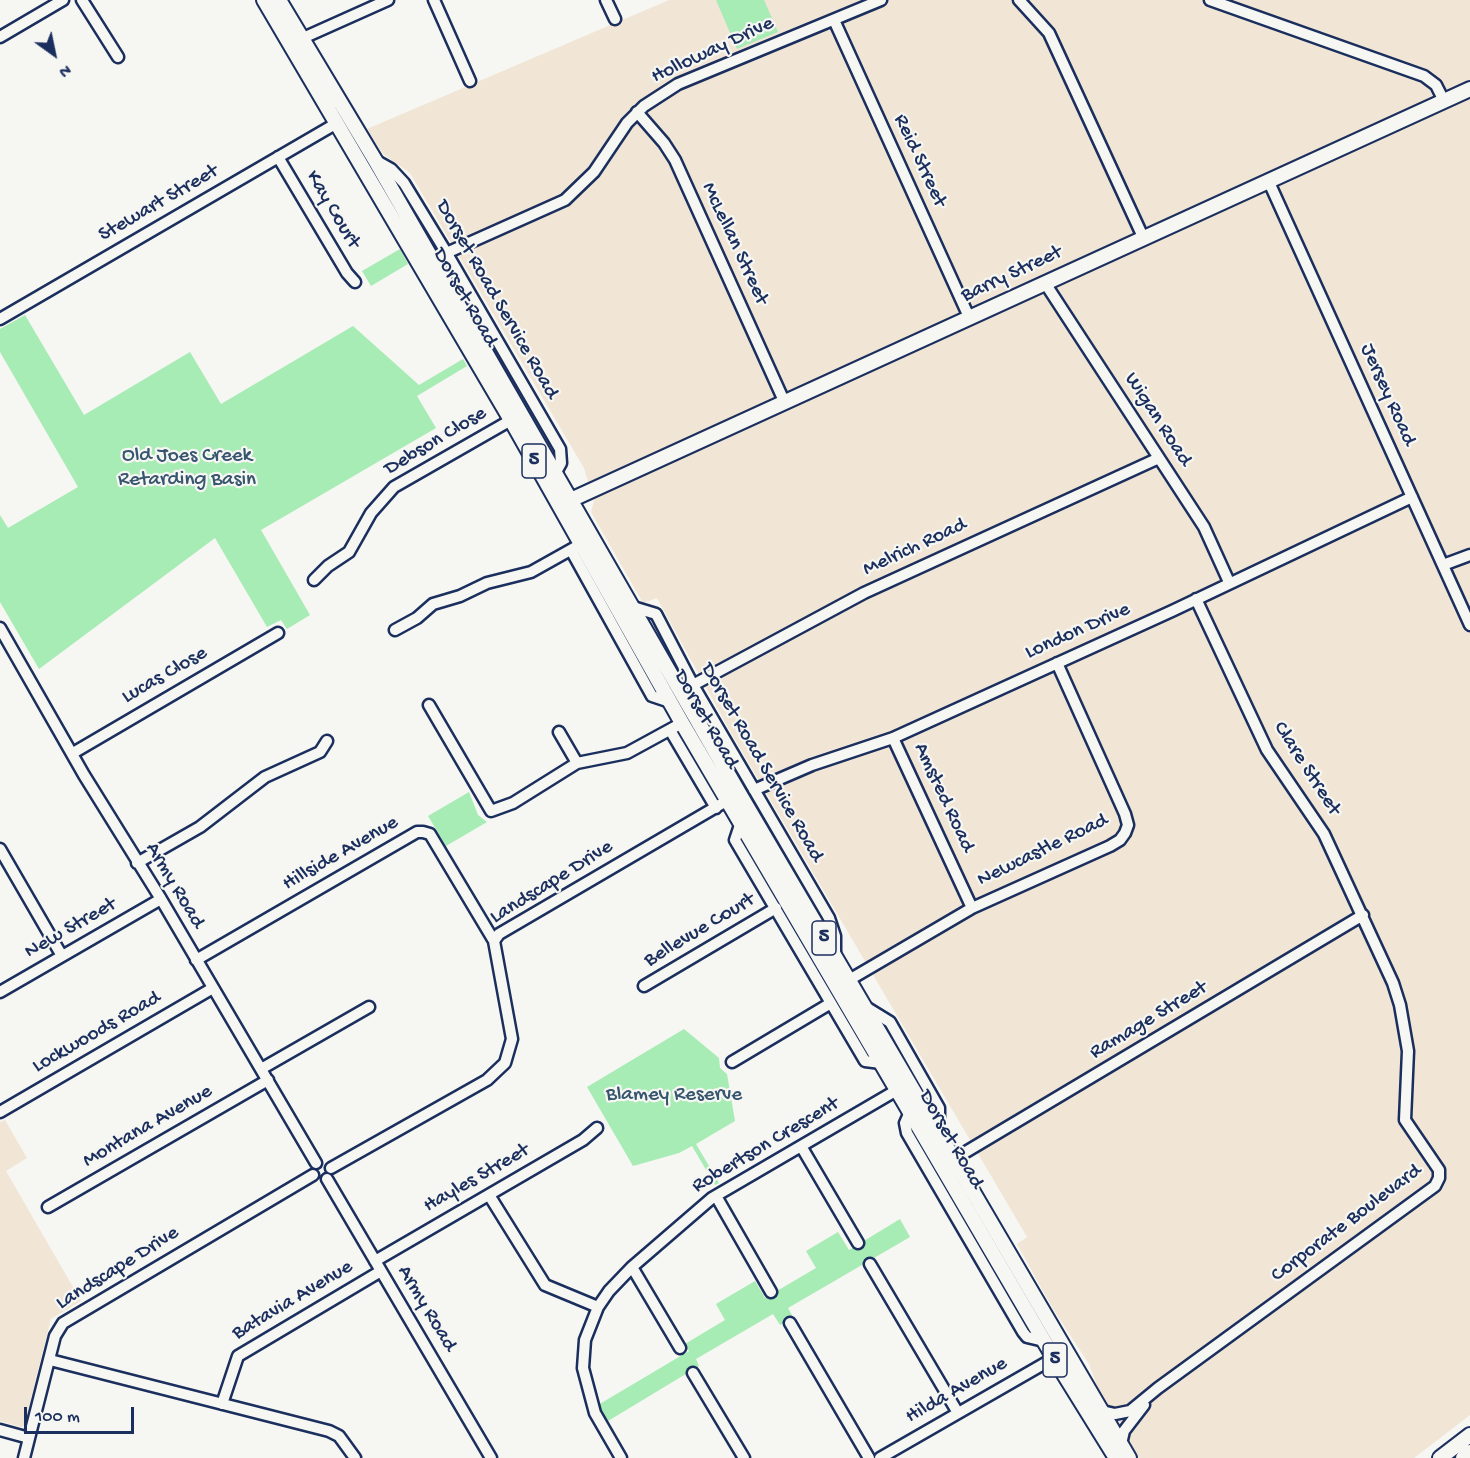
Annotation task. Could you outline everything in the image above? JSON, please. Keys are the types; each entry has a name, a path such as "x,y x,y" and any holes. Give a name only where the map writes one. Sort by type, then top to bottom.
{"main road":[{"name":"Dorset Road","path":"264,0 298,41"},
{"name":"Dorset Road","path":"279,0 298,41 511,420 633,607 728,800 834,955 1005,1245 1116,1458"},
{"name":"Barry Street","path":"565,502 1470,89"},
{"name":"Dorset Road","path":"343,119 375,159 556,472 576,547 624,619 682,723 1044,1341 1060,1354 1102,1411 1129,1458"},
{"path":"624,619 633,607"},
{"path":"897,1090 910,1083"},
{"path":"942,1167 954,1159"},
{"path":"997,1261 1005,1245"},
{"path":"1440,1458 1470,1435"},
{"path":"1462,1458 1470,1452"}],"street":[{"path":"0,37 63,0"},
{"path":"82,0 118,57"},
{"path":"298,41 388,0"},
{"path":"434,0 470,81"},
{"path":"606,0 615,19"},
{"name":"Holloway Drive","path":"433,259 565,200 594,172 613,141 637,112 678,84 881,0"},
{"path":"1019,0 1049,33 1143,237"},
{"path":"1210,0 1424,76 1436,85 1444,101"},
{"name":"Reid Street","path":"834,20 969,317"},
{"name":"McLellan Street","path":"637,112 664,143 675,160 784,401"},
{"name":"Stewart Street","path":"0,320 343,119"},
{"name":"Kay Court","path":"278,157 347,273 355,282"},
{"name":"Dorset Road Service Road","path":"375,159 391,169 404,183 560,449 561,463 556,472"},
{"name":"Jersey Road","path":"1268,180 1470,625"},
{"name":"Wigan Road","path":"1045,283 1204,527 1229,582"},
{"name":"Debson Close","path":"314,580 328,566 349,552 371,513 393,488 511,420"},
{"name":"Melrich Road","path":"693,685 864,593 1159,458"},
{"name":"London Drive","path":"754,790 812,765 893,738 1197,599 1412,496"},
{"path":"395,630 417,618 433,604 460,596 486,583 531,572 576,547 652,696 670,702"},
{"path":"1443,565 1470,555"},
{"name":"Clare Street","path":"1197,599 1267,750 1324,834 1383,959"},
{"name":"Dorset Road Service Road","path":"633,607 656,614 693,685 829,918 835,936 834,955"},
{"name":"Army Road","path":"0,628 316,1163"},
{"name":"Lucas Close","path":"73,753 278,633"},
{"name":"Newcastle Road","path":"849,980 972,908 1120,840 1128,825 1057,663"},
{"path":"429,705 491,811 513,803 577,763 627,753 682,723"},
{"path":"670,730 728,800"},
{"path":"559,732 577,763"},
{"name":"Amsted Road","path":"893,738 972,908"},
{"path":"137,863 200,828 265,777 320,752 327,741"},
{"name":"Landscape Drive","path":"331,1168 488,1080 505,1063 512,1039 494,941 499,934 728,800"},
{"path":"741,822 735,840 865,1061 881,1063"},
{"name":"Hillside Avenue","path":"196,960 417,832 429,834 494,941"},
{"path":"0,849 62,956"},
{"name":"New Street","path":"0,992 161,899"},
{"name":"Bellevue Court","path":"644,987 776,908"},
{"name":"Ramage Street","path":"954,1159 1363,915"},
{"path":"785,924 809,939"},
{"name":"Corporate Boulevard","path":"1102,1411 1115,1414 1130,1412 1435,1186 1439,1178 1439,1170 1405,1120 1408,1051 1400,1005 1383,959"},
{"name":"Lockwoods Road","path":"0,1112 213,988"},
{"path":"732,1062 831,1003"},
{"path":"864,1006 890,1022 939,1108 939,1132"},
{"path":"261,1069 369,1007"},
{"name":"Montana Avenue","path":"48,1208 268,1080"},
{"name":"Robertson Crescent","path":"621,1458 595,1413 584,1376 585,1340 598,1306 632,1267 716,1196 897,1090"},
{"path":"910,1112 905,1123 907,1133 1023,1332 1027,1337 1044,1341"},
{"name":"Hayles Street","path":"378,1266 583,1140 597,1128"},
{"path":"801,1146 858,1243"},
{"path":"325,1162 331,1168 327,1179 319,1180 313,1175 316,1163 325,1162"},
{"name":"Landscape Drive","path":"24,1458 59,1329 71,1316 313,1175"},
{"name":"Army Road","path":"327,1179 491,1458"},
{"path":"489,1196 544,1285 598,1306"},
{"path":"716,1196 771,1292"},
{"path":"870,1264 958,1413"},
{"name":"Batavia Avenue","path":"222,1404 238,1356 378,1266"},
{"path":"632,1267 680,1348"},
{"path":"790,1323 869,1458"},
{"name":"Hilda Avenue","path":"880,1458 1060,1354"},
{"path":"50,1360 329,1431 339,1436 355,1458"},
{"path":"693,1373 744,1458"},
{"name":"Corporate Boulevard","path":"1121,1444 1124,1431 1149,1397"},
{"path":"0,1430 30,1438"}],"shaded area":[{"path":"669,0 1470,0 1470,1415 1414,1458 1135,1458 1107,1413 1089,1364 1053,1309 1017,1244 1027,1237 731,733 657,598 643,603 591,512 594,501 584,468 410,173 383,154 367,129"},
{"path":"5,1120 27,1158 6,1171 81,1301 51,1319 24,1426 21,1427 0,1421 0,1122"}],"green space":[{"path":"716,0 764,0 778,32 737,49"},
{"path":"400,249 408,264 371,286 362,271"},
{"name":"Old Joes Creek Retarding Basin","path":"25,315 84,415 190,352 221,404 353,326 419,385 463,359 467,366 417,396 436,428 261,530 310,615 287,629 281,620 267,627 215,538 39,669 0,602 0,515 8,528 78,487 0,352 0,329"},
{"path":"469,792 478,815 487,822 446,846 428,816"},
{"name":"Blamey Reserve","path":"684,1029 719,1058 720,1068 727,1074 735,1121 696,1144 719,1183 715,1185 692,1146 679,1153 633,1166 587,1087"},
{"path":"900,1219 910,1237 788,1308 793,1317 780,1325 773,1314 696,1359 699,1366 608,1421 598,1405 689,1351 685,1344 725,1320 716,1304 755,1281 765,1298 816,1268 806,1251 838,1232 849,1250"}]}
